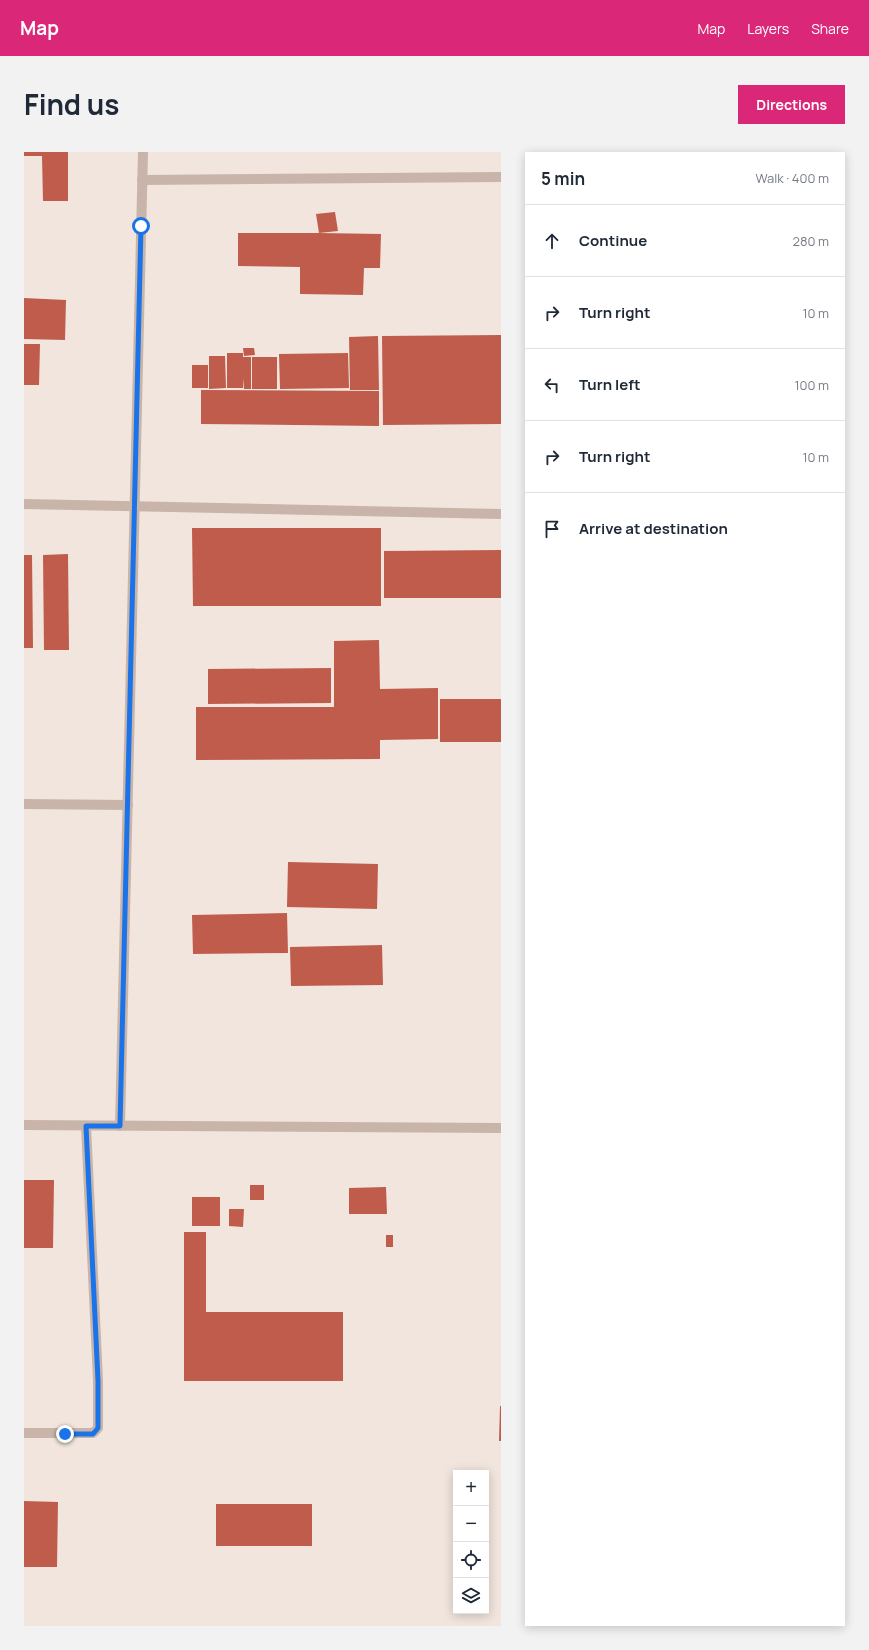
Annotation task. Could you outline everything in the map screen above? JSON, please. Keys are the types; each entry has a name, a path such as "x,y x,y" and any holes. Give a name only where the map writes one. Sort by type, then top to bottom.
{"street":[{"path":"120,1126 143,152"},
{"path":"142,180 501,177"},
{"path":"24,504 501,514"},
{"path":"24,804 128,805"},
{"path":"24,1125 501,1128"},
{"path":"24,1434 93,1434 98,1428 98,1381 86,1126"}],"building":[{"path":"24,152 68,152 68,201 43,201 42,156 24,156"},
{"path":"335,212 338,231 319,233 316,214"},
{"path":"238,233 381,234 380,268 364,268 363,295 300,294 300,267 238,266"},
{"path":"24,298 66,300 65,340 24,339"},
{"path":"501,335 501,424 383,425 382,336"},
{"path":"378,336 379,390 350,390 349,337"},
{"path":"24,344 40,344 39,385 24,385"},
{"path":"243,348 254,348 255,355 244,356"},
{"path":"227,353 243,353 243,357 251,357 251,389 244,389 243,378 243,388 227,388"},
{"path":"348,353 349,388 280,389 279,354"},
{"path":"209,356 225,356 226,388 209,389"},
{"path":"252,357 277,357 277,389 252,389"},
{"path":"192,365 208,365 208,388 192,388"},
{"path":"201,390 379,391 379,426 201,424"},
{"path":"192,528 381,528 381,606 193,606"},
{"path":"501,550 501,598 384,598 384,551"},
{"path":"68,554 69,650 44,650 43,555"},
{"path":"24,555 32,555 33,648 24,648"},
{"path":"379,640 380,689 438,688 438,739 380,740 380,759 196,760 196,707 334,707 334,641"},
{"path":"331,668 331,703 208,704 208,669"},
{"path":"440,699 501,699 501,742 440,742"},
{"path":"288,862 378,864 377,909 287,907"},
{"path":"287,913 288,953 193,954 192,915"},
{"path":"382,945 383,985 291,986 290,947"},
{"path":"24,1180 54,1180 53,1248 24,1248"},
{"path":"250,1185 264,1185 264,1200 250,1200"},
{"path":"386,1187 387,1214 349,1214 349,1188"},
{"path":"192,1197 220,1197 220,1226 192,1226"},
{"path":"229,1209 244,1209 243,1227 229,1226"},
{"path":"184,1232 206,1232 206,1312 343,1312 343,1381 184,1381"},
{"path":"386,1235 393,1235 393,1247 386,1247"},
{"path":"500,1406 501,1441 499,1441"},
{"path":"24,1501 58,1502 57,1567 24,1567"},
{"path":"216,1504 312,1504 312,1546 216,1546"}],"route":[{"path":"65,1434 93,1434 98,1428 98,1381 86,1126 120,1126 141,226"}]}
